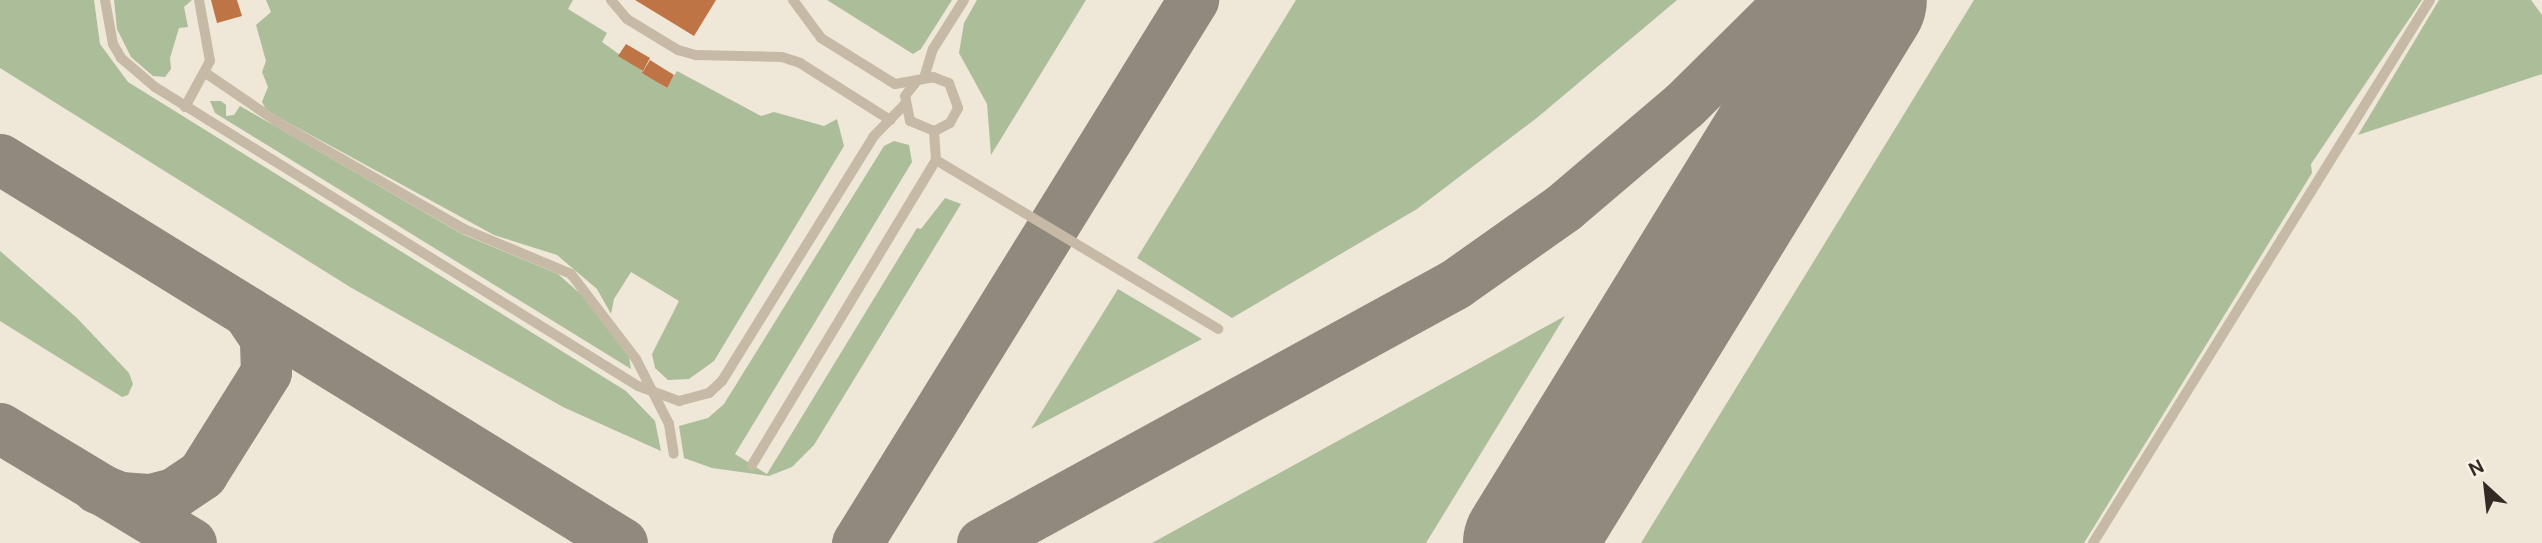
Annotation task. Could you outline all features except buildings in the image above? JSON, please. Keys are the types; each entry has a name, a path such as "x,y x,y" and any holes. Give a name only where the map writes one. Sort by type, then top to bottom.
{"lane":[{"path":"105,0 107,27 121,58 185,107 654,394 688,400 717,388 873,137 904,105 920,80 933,49 964,0"},
{"path":"185,107 206,74 210,50 199,0"},
{"path":"611,0 628,19 678,50 695,55 782,57 800,63 890,120"},
{"path":"793,0 821,38 895,84 942,79 958,99 956,116 933,131 917,127 904,105"},
{"path":"2093,543 2430,0"},
{"path":"206,74 279,123 464,229 570,274 629,349 669,424 674,454"},
{"path":"752,465 936,160 933,131"},
{"path":"936,160 1218,329"}],"green space":[{"path":"0,0 94,0 100,44 128,82 626,391 655,421 661,451 563,407 350,287 0,68"},
{"path":"114,0 192,0 184,7 188,27 179,28 170,58 171,69 165,77 153,76 131,57 117,29"},
{"path":"266,0 573,0 568,9 607,33 602,42 666,88 677,71 761,116 774,112 824,126 837,119 844,146 714,361 689,379 668,380 655,368 652,354 679,301 631,272 614,299 611,314 597,289 557,255 494,235 267,111 262,102 268,87 262,72 266,61 256,25 271,12"},
{"path":"827,0 952,0 921,49 913,54"},
{"path":"977,0 1086,0 991,155 987,104 959,53 964,23"},
{"path":"1296,0 1677,0 1538,117 1417,209 1232,318 1137,258"},
{"path":"1974,0 2422,0 2311,164 2312,173 2084,543 1641,543"},
{"path":"2439,0 2531,0 2542,15 2542,74 2358,135"},
{"path":"210,101 221,101 226,105 226,116 234,115 240,106 462,234 558,274 584,297 629,357 631,369 215,113"},
{"path":"894,141 909,145 912,162 735,454 767,474 917,228 921,229 945,198 961,204 814,445 792,467 769,476 712,468 684,458 679,426 708,418 724,404 884,146"},
{"path":"0,251 77,318 129,373 133,384 128,395 122,397 0,321"},
{"path":"1118,289 1202,339 1031,429"},
{"path":"1565,316 1426,543 1152,543"}],"taxiway":[{"path":"857,543 1193,0"},
{"path":"982,543 1455,284 1564,207 1684,105 1790,0"},
{"path":"0,159 622,543"},
{"path":"97,488 120,497 151,499 174,493 202,474 266,372 265,338 247,311"},
{"path":"0,428 191,543"}],"runway":[{"path":"1528,543 1862,0"}]}
